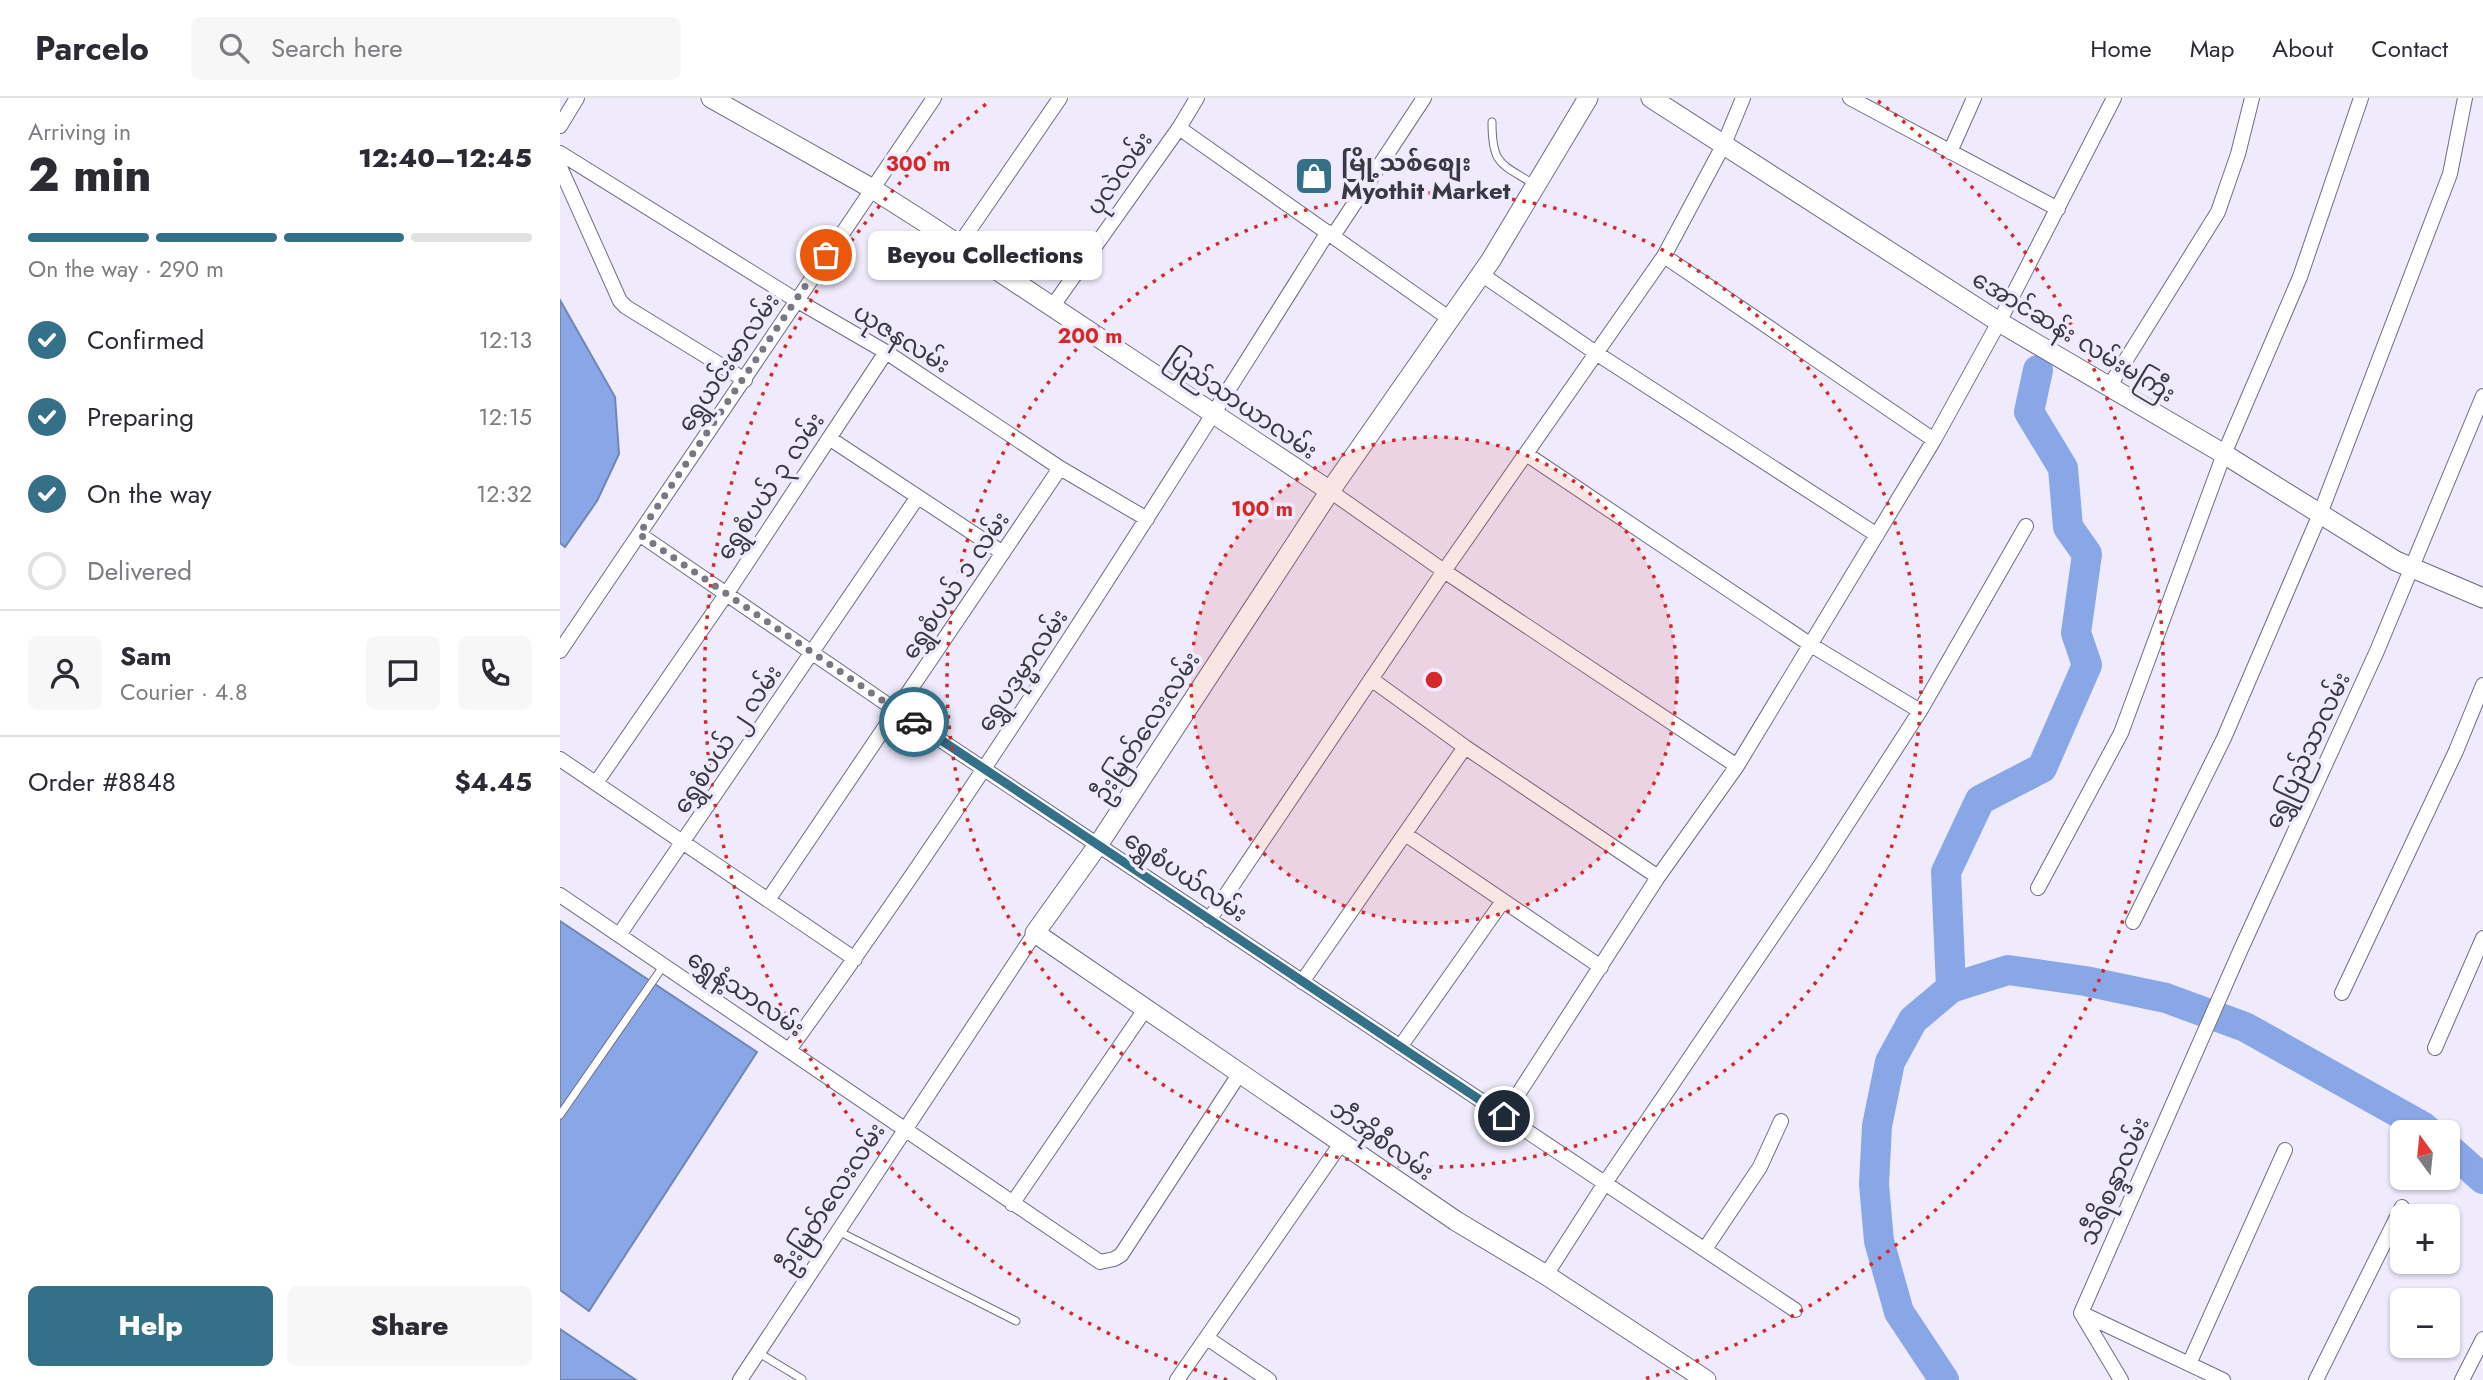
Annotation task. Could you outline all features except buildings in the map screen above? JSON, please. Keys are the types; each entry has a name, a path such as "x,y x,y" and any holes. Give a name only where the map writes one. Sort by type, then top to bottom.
{"main road":[{"name":"ပြည်သာယာလမ်း","path":"711,98 871,188 1330,491"},
{"name":"ဦးမြတ်လေးလမ်း","path":"1035,933 1097,845 1330,491 1481,274 1588,98"},
{"name":"အောင်ဆန်း လမ်းမကြီး","path":"1651,98 2000,322 2224,454 2396,561 2483,598"},
{"name":"ဘီအိုစီလမ်း","path":"1035,933 1456,1221 1546,1275 1706,1380"}],"street":[{"path":"560,126 577,98"},
{"name":"ရွှေယင်းမာလမ်း","path":"560,651 934,98"},
{"path":"959,245 1060,98"},
{"name":"ပုလဲလမ်း","path":"1052,307 1179,128 1197,98"},
{"name":"ရွှေပဒုမ္မာလမ်း","path":"789,1050 855,959 1085,618 1331,234 1424,98"},
{"path":"1209,919 1444,571 1664,256 1724,144 1743,98"},
{"path":"1850,98 2058,209"},
{"path":"1951,152 1974,98"},
{"path":"1504,1116 1658,877 1737,766 1934,440 2000,322 2114,98"},
{"path":"2109,387 2218,212 2238,154 2252,98"},
{"path":"2038,888 2121,733 2224,454 2301,277 2361,98"},
{"path":"2133,922 2224,738 2320,514 2450,174 2465,98"},
{"path":"1179,128 1450,319"},
{"name":"ယုဇနလမ်း","path":"560,153 796,300 886,352 1060,468 1147,519"},
{"path":"560,167 620,301 745,380"},
{"path":"1664,256 1934,440"},
{"path":"1481,274 1596,353 1877,535"},
{"name":"ရွှေစံပယ် ၃ လမ်း","path":"596,783 727,593 886,352"},
{"name":"ရွှေပြည်သာလမ်း","path":"2189,1068 2413,568 2483,396"},
{"path":"829,438 1003,553"},
{"path":"1526,454 1811,645 1920,711"},
{"name":"ရွှေစံပယ် ၁ လမ်း","path":"768,900 1060,468"},
{"name":"ပြည်သာယာလမ်း","path":"1330,491 1444,571 1737,766"},
{"name":"ရွှေစံပယ် ၂ လမ်း","path":"619,935 917,498"},
{"path":"1546,1275 1605,1183 1820,866 1920,711 2026,526"},
{"name":"ရွှေစံပယ်လမ်း","path":"639,534 897,711 1795,1310"},
{"path":"1371,679 1465,747 1658,877"},
{"path":"2342,993 2456,751 2483,685"},
{"path":"1302,982 1465,747"},
{"path":"560,759 855,959"},
{"path":"1405,834 1601,967"},
{"name":"ရွှေနံ့သာလမ်း","path":"560,895 1100,1262 1121,1255 1240,1073"},
{"path":"1400,1047 1503,901"},
{"name":"ဦးမြတ်လေးလမ်း","path":"740,1380 1035,933"},
{"path":"2435,1048 2483,938"},
{"path":"1012,1204 1146,1009"},
{"name":"သီရိစန္ဒာလမ်း","path":"2081,1313 2189,1068"},
{"path":"1704,1249 1760,1167 1781,1121"},
{"path":"1177,1380 1342,1142"},
{"path":"2189,1364 2285,1150"},
{"path":"2316,1380 2390,1233"},
{"path":"2081,1313 2223,1380"},
{"path":"2081,1313 2121,1380"},
{"path":"1207,1338 1269,1380"},
{"path":"2462,1380 2483,1339"}],"lane":[{"path":"1492,122 1495,156 1535,186"},
{"path":"560,1115 664,965"},
{"path":"838,1231 1016,1321"},
{"path":"759,1353 802,1379"}],"water":[{"path":"560,300 615,397 619,454 597,501 565,547 560,543"},
{"path":"560,921 757,1052 589,1311 560,1290"},
{"path":"560,1329 636,1380 560,1380"}],"waterway":[{"path":"1951,988 1946,872 1980,800 2042,768 2087,665 2076,633 2087,554 2068,527 2063,468 2029,412 2038,370"},
{"path":"1944,1380 1899,1312 1879,1241 1874,1184 1877,1126 1890,1062 1913,1020 1951,988 2008,970 2085,981 2166,998 2245,1027 2411,1120"},
{"path":"2460,1159 2483,1179"}],"way so far":[{"path":"826,255 745,380 639,534 914,722"}],"place":[{"name":"မြို့သစ်စျေး Myothit Market","path":"1314,176"},
{"name":"Beyou Collections","path":"826,255"}],"route":[{"path":"914,722 1504,1116"}]}
